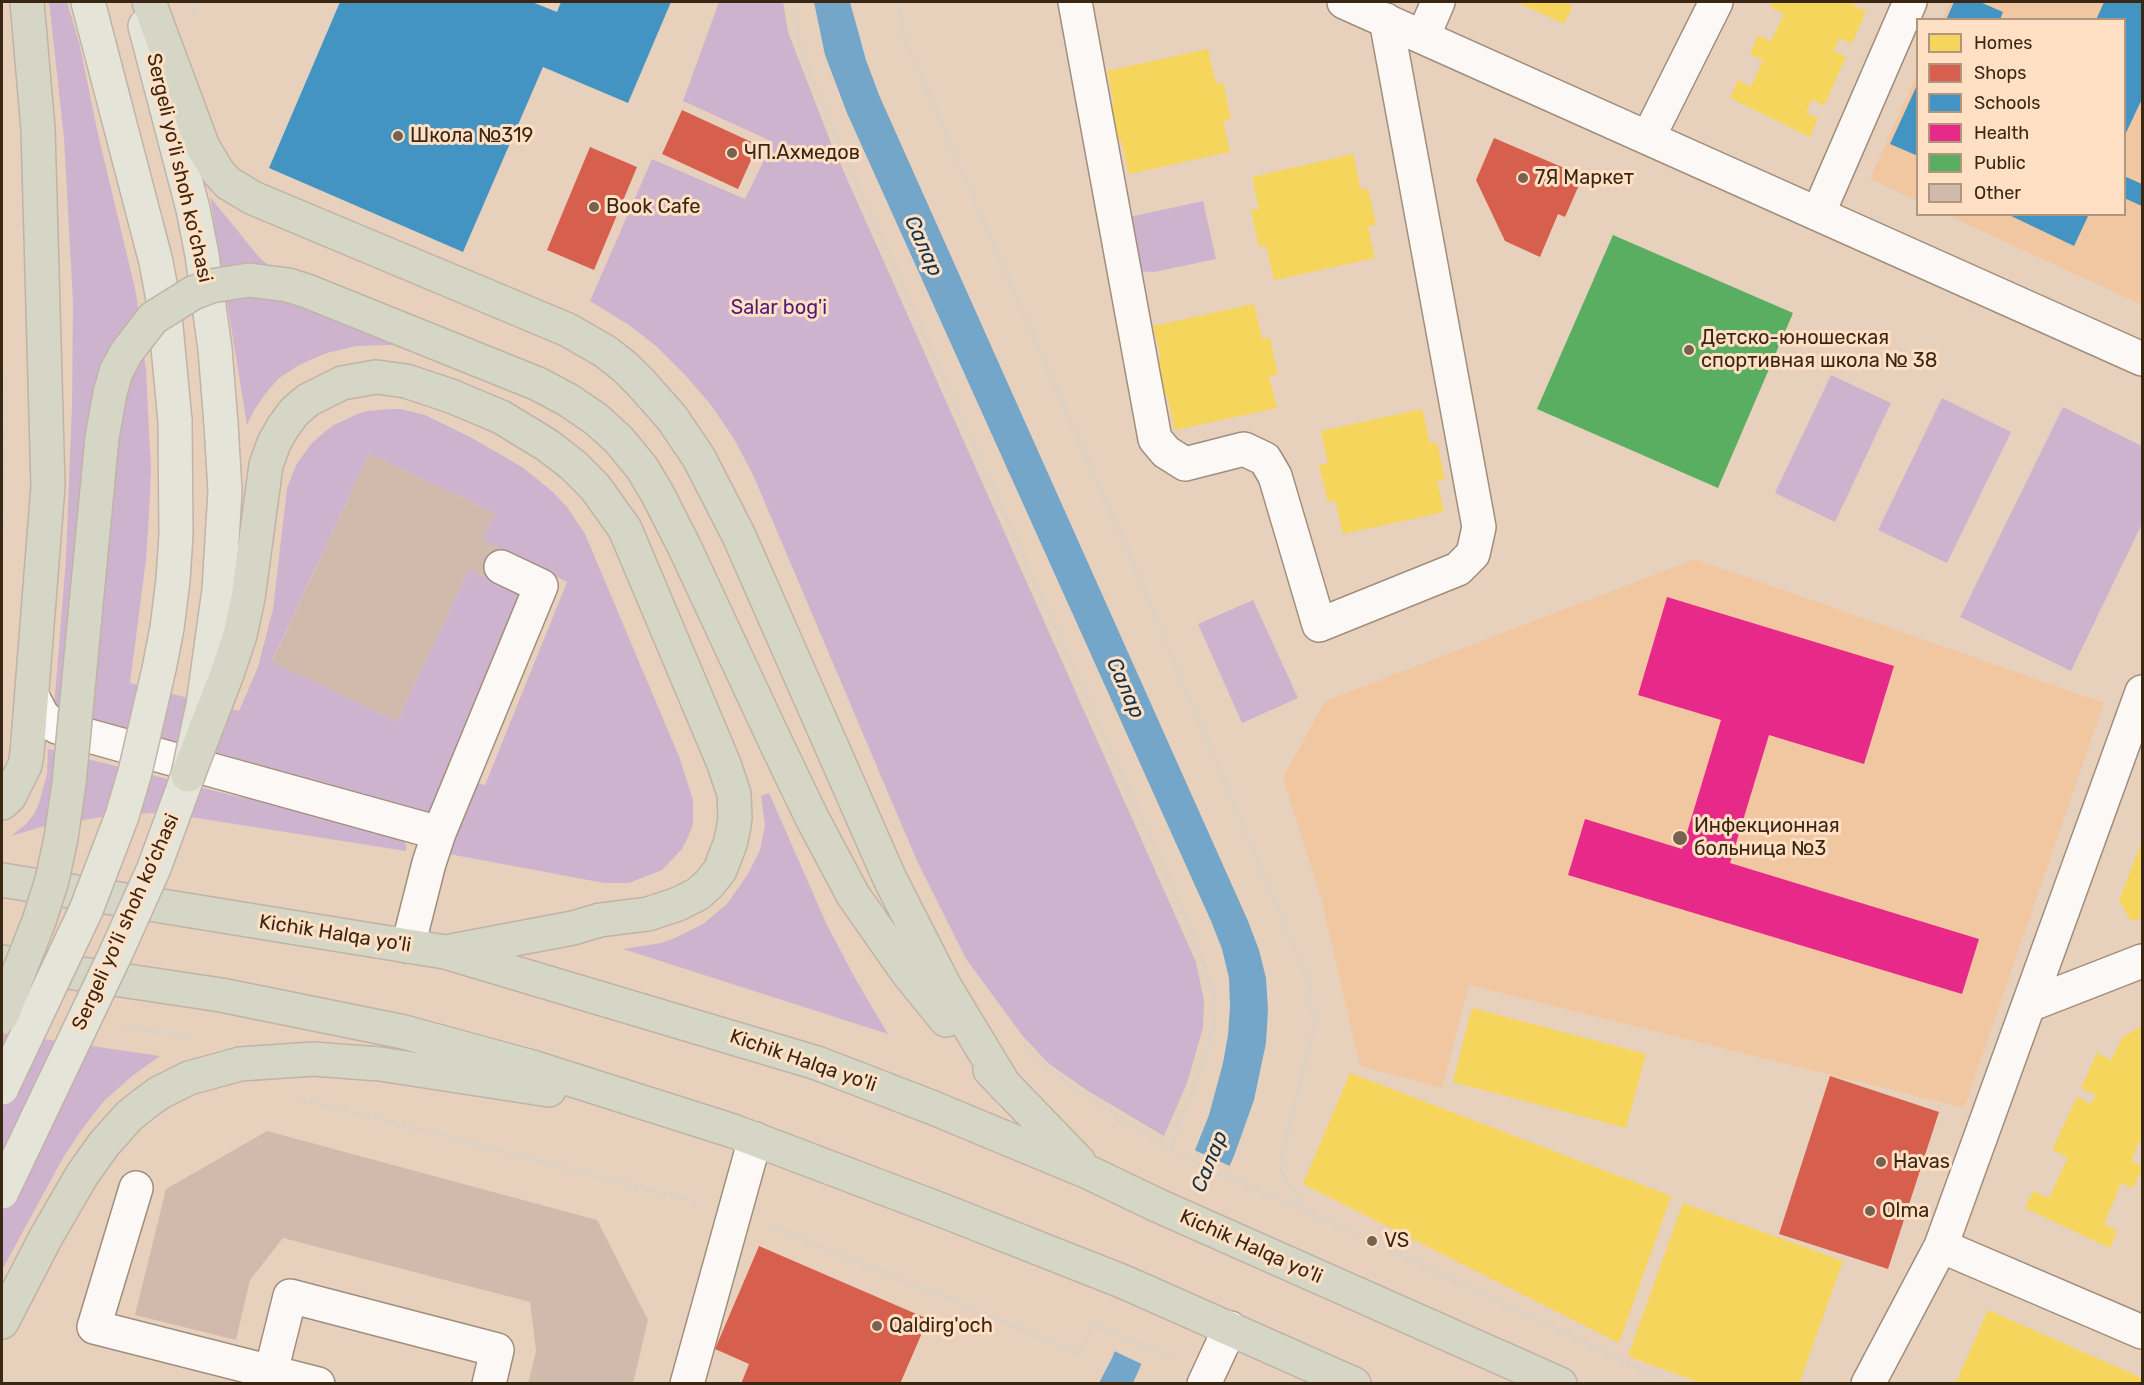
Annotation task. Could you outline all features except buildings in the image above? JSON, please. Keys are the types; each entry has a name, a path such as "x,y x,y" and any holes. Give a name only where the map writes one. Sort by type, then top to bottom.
{"highway":[{"path":"2,803 9,797 25,765 48,486 38,129 27,2"},
{"path":"149,2 203,147 218,172 228,183 253,198 568,330 606,352 625,367 672,418 699,458 739,536 890,879 944,986 1005,1086"},
{"path":"2,1015 39,921 52,880 61,838 69,783 102,438 110,393 117,372 126,353 153,318 193,292 211,286 249,280 288,285 538,384 568,400 596,419 619,440 642,468 657,493 775,741 840,871 877,931 954,1030 1090,1173"},
{"path":"188,775 240,635 248,598 266,465 274,443 294,412 308,400 342,383 376,377 406,381 451,396 501,417 547,445 573,465 595,487 625,529 724,764 734,794 733,831 720,870 698,894 678,904 648,914 600,920 573,928 446,952"},
{"name":"Kichik Halqa yo'li","path":"2,880 446,952 817,1063 1090,1173 1264,1253 1560,1383"},
{"path":"2,962 221,995 404,1032 532,1066 755,1139 1124,1282 1354,1383"},
{"path":"2,1322 46,1237 82,1175 104,1144 144,1104 174,1084 189,1078 231,1067 290,1059 359,1061 664,1108"}],"main road":[{"path":"2,1088 86,910 122,816 138,761 165,638 173,580 176,535 175,421 164,305 156,262 88,2"},
{"name":"Sergeli yo‘li shoh ko‘chasi","path":"2,1192 149,879 188,775 203,705 219,590 225,491 215,349 193,209 139,2"}],"street":[{"path":"1075,2 1155,439 1166,452 1185,464 1244,449 1266,459 1275,476 1318,626 1458,569 1473,554 1479,528 1386,20"},
{"path":"1344,2 2142,359"},
{"path":"1423,37 1438,2"},
{"path":"1648,138 1716,2"},
{"path":"1818,214 1910,2"},
{"path":"408,946 439,833 541,586 501,567"},
{"path":"1868,1383 1941,1246 2142,692"},
{"path":"32,696 42,715 57,727 439,833"},
{"path":"2029,1005 2142,961"},
{"path":"687,1383 755,1139"},
{"path":"136,1188 94,1327 318,1383"},
{"path":"1941,1246 2140,1324"},
{"path":"271,1372 290,1296 497,1350 489,1383"},
{"path":"1207,1379 1230,1328"}],"path":[{"path":"792,2 799,39 814,84 1192,931 1214,992 1214,1024 1205,1057 1170,1149"},
{"path":"898,2 905,40 1119,530 1309,983 1314,1025 1280,1168 1305,1211"},
{"path":"114,1024 182,1035 231,1067"},
{"path":"289,1095 735,1212 1078,1354 1094,1324 1207,1379"},
{"path":"1113,1127 1117,1116"},
{"path":"1182,1156 1305,1211 1625,1362 1676,1383"}],"shaded area":[{"path":"1950,2 2142,2 2142,305 1949,216 2126,216 2126,18 1943,18"},
{"path":"1916,76 1916,201 1870,179"},
{"name":"Инфекционная больница №3","path":"1695,559 2104,703 1964,1108 1469,985 1442,1088 1360,1066 1321,898 1283,778 1325,701"}],"green space":[{"path":"49,2 67,2 79,42 98,134 136,293 146,370 151,470 149,515 146,560 130,683 239,711 258,667 273,609 287,488 296,465 311,444 321,435 332,426 355,415 366,411 401,409 425,415 472,438 522,467 553,492 567,507 585,534 680,759 693,800 693,824 688,837 682,849 662,870 629,883 604,883 449,854 474,782 485,785 567,582 482,540 495,513 369,454 272,661 397,721 469,569 522,594 430,812 54,708 66,558 73,303 64,138"},
{"name":"Salar bog'i","path":"719,2 783,2 788,32 831,143 1196,962 1204,1000 1203,1028 1187,1083 1164,1136 1088,1091 1048,1063 1022,1035 966,959 917,861 754,477 734,439 711,405 656,346 629,325 590,301 652,159 745,199 773,142 683,101"},
{"path":"210,197 259,257 281,276 407,347 356,346 327,353 301,364 279,378 254,410 247,425"},
{"path":"1203,201 1216,259 1154,272 1136,271 1129,217"},
{"path":"1831,375 1891,403 1835,522 1775,493"},
{"path":"1942,398 2011,432 1947,563 1878,530"},
{"path":"2063,407 2142,446 2142,524 2071,671 1960,617"},
{"path":"1253,600 1298,698 1242,723 1198,624"},
{"path":"48,749 227,794 379,826 403,838 406,851 178,815 152,813 108,816 45,826 11,836 26,824 39,803 47,774"},
{"path":"769,793 827,925 888,1034 623,949 661,943 675,938 703,924 727,904 748,874 760,850 765,825 761,796"},
{"path":"2,1033 160,1056 105,1100 82,1129 63,1158 2,1270"}],"water":[{"name":"Салар","path":"814,2 850,2 866,60 879,95 1248,921 1266,978 1268,1010 1266,1043 1254,1100 1234,1156 1133,1383 1099,1383 1112,1358 1209,1115 1228,1035 1229,978 1222,949 1211,921 847,113 825,55"}],"pier":[{"path":"1192,1149 1232,1167 1146,1366 1112,1350"}],"place":[{"name":"Школа №319","path":"398,136"},
{"name":"ЧП.Ахмедов","path":"732,153"},
{"name":"7Я Маркет","path":"1523,178"},
{"name":"Book Cafe","path":"594,207"},
{"name":"Детско-юношеская спортивная школа № 38","path":"1689,350"},
{"name":"Инфекционная больница №3","path":"1680,838"},
{"name":"Havas","path":"1881,1162"},
{"name":"Olma","path":"1870,1211"},
{"name":"VS","path":"1372,1241"},
{"name":"Qaldirg'och","path":"877,1326"}]}
